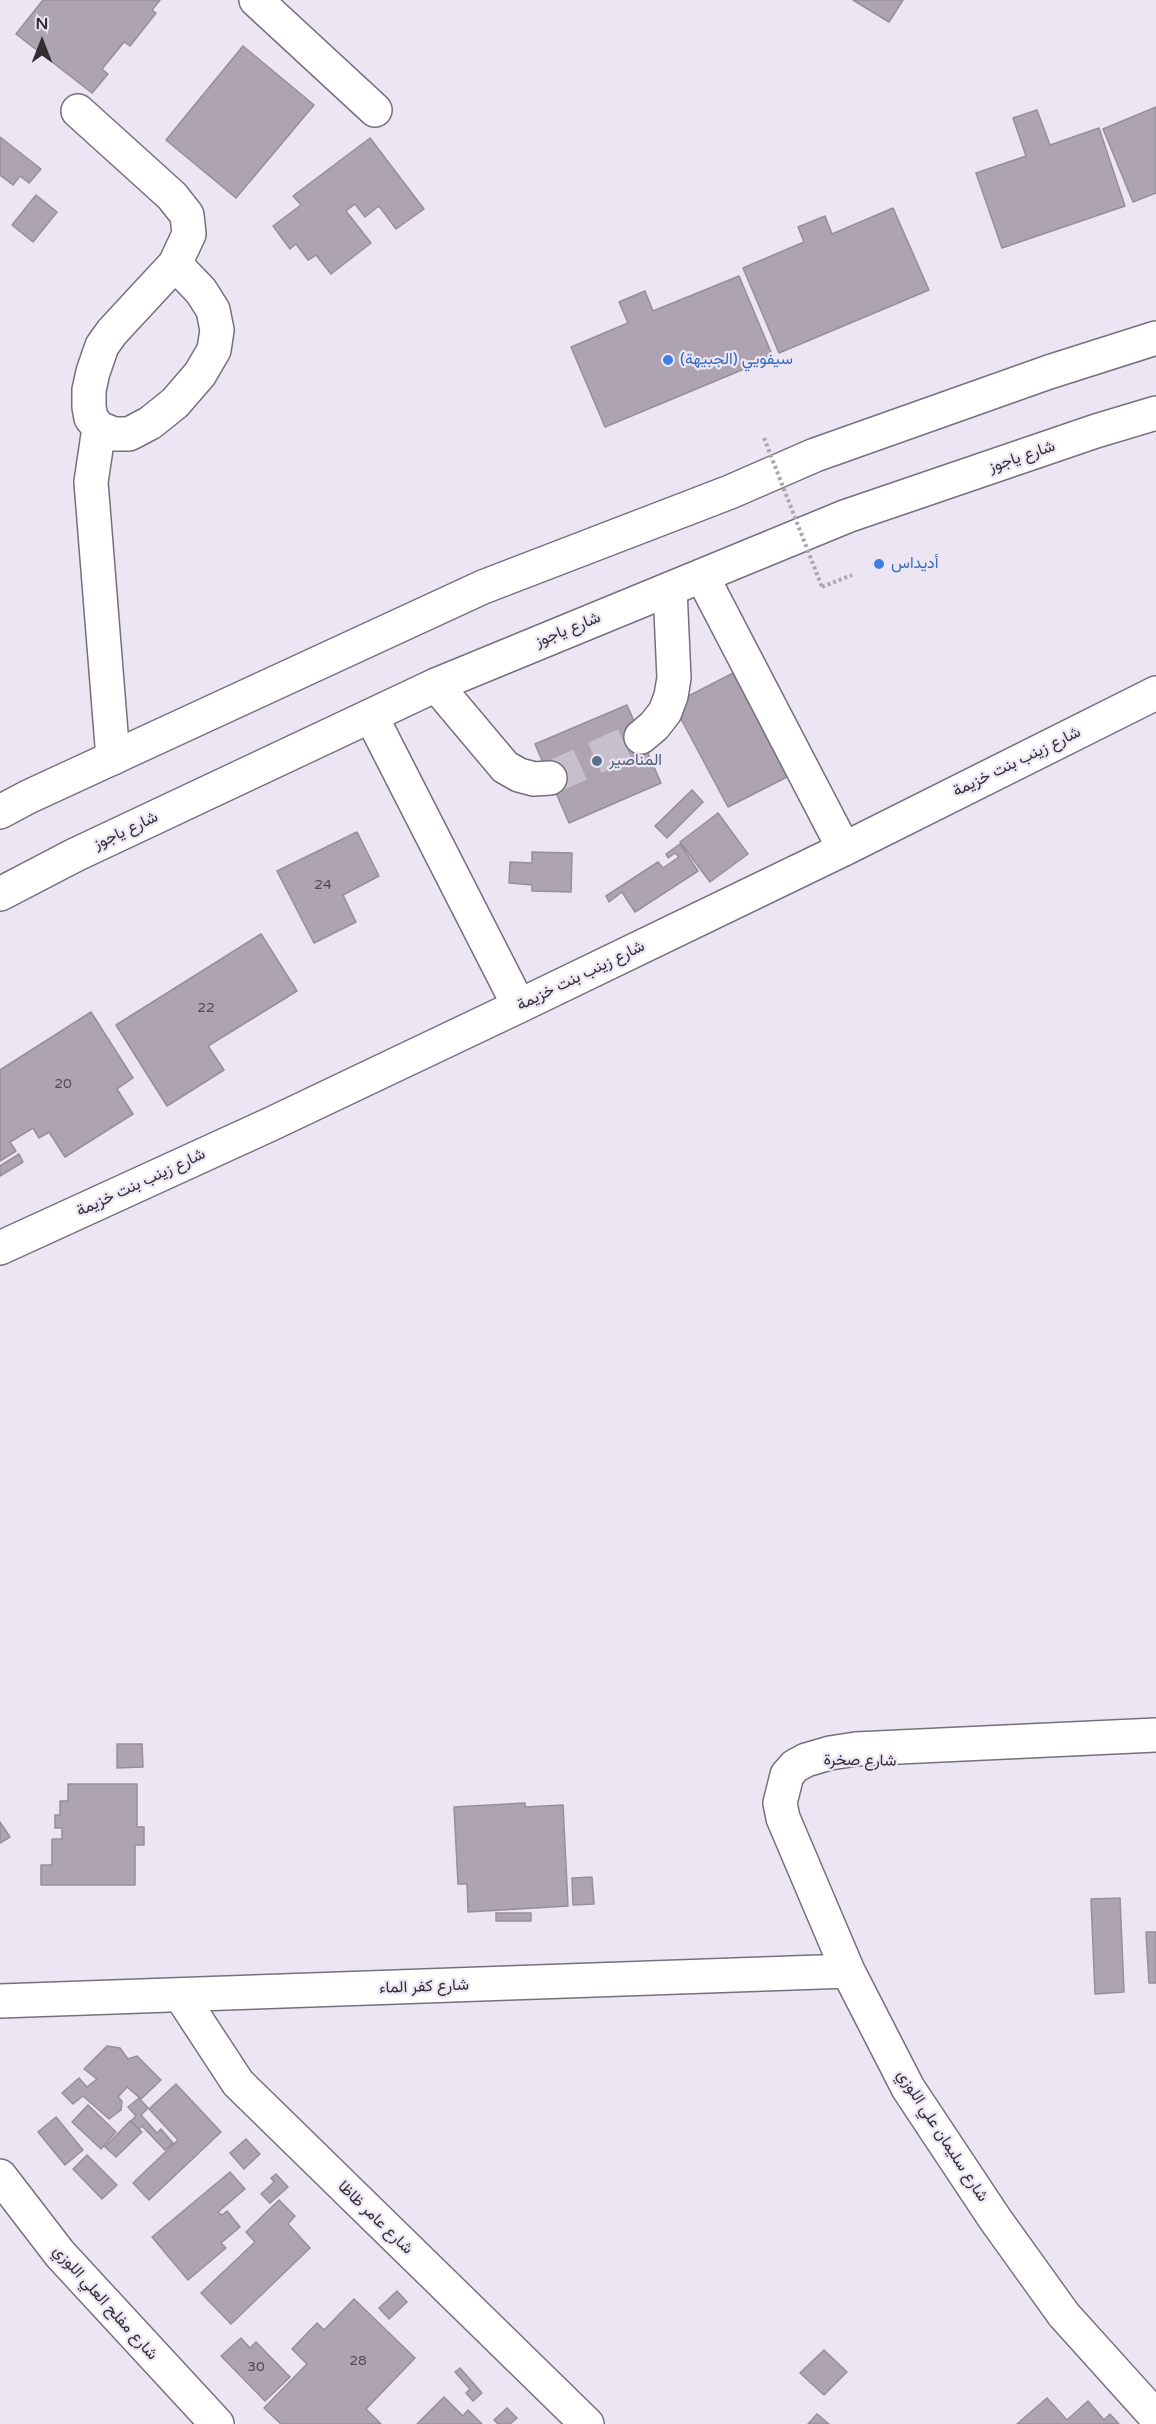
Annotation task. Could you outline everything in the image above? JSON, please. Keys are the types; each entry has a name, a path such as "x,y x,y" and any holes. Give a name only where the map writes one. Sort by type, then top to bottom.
{"street":[{"path":"256,0 375,110"},
{"path":"78,111 172,196 187,215 189,234 175,264 112,332 102,346 89,390 89,407 92,418 99,428 114,434 129,434 150,423 175,403 200,374 214,350 217,330 213,310 201,291 175,264"},
{"path":"0,813 113,758 483,587 730,492 815,455 1049,372 1156,338"},
{"name":"شارع ياجوز","path":"0,894 75,855 436,685 847,516 1096,431 1156,413"},
{"path":"99,428 92,482 113,758"},
{"path":"702,576 844,849"},
{"path":"641,737 665,712 671,696 674,678 670,589"},
{"path":"436,685 505,767 519,775 534,779 550,778"},
{"name":"شارع زينب بنت خزيمة","path":"0,1248 271,1124 519,1006 844,849 1156,693"},
{"path":"371,716 519,1006"},
{"name":"شارع صخرة","path":"807,1760 856,1749 1156,1735"},
{"name":"شارع صخرة","path":"807,1760 856,1765 1156,1750"},
{"name":"شارع سليمان علي اللوزي","path":"807,1760 795,1766 787,1775 780,1803 783,1818 848,1971 909,2088 995,2218 1064,2314 1156,2417"},
{"name":"شارع كفر الماء","path":"0,2001 848,1971"},
{"name":"شارع عامر ظاظا","path":"181,1996 238,2083 587,2424"},
{"name":"شارع مفلح العلي اللوزي","path":"0,2176 60,2254 217,2424"}],"path":[{"path":"764,438 822,587 852,575"}],"building":[{"path":"43,0 160,0 152,10 156,13 130,46 124,42 102,69 108,74 92,93 16,34"},
{"path":"853,0 903,0 889,22"},
{"path":"243,46 314,105 236,198 166,140"},
{"path":"1156,107 1156,193 1133,202 1103,129"},
{"path":"1037,110 1050,145 1099,128 1125,206 1002,248 976,173 1026,156 1013,118"},
{"path":"0,137 41,169 29,183 20,176 13,185 0,175"},
{"path":"370,138 424,209 396,229 379,206 365,217 355,204 346,211 371,243 331,274 316,255 308,260 296,244 290,249 273,226 301,205 293,196"},
{"path":"36,195 57,212 33,242 12,225"},
{"path":"893,208 929,290 779,353 743,268 804,242 798,227 825,216 832,234"},
{"path":"739,276 773,357 605,427 571,347 628,323 619,302 645,291 653,311"},
{"path":"737,671 791,775 728,807 673,704"},
{"name":"المناصير","path":"627,705 661,783 569,823 535,744"},
{"path":"692,790 703,802 667,838 655,826"},
{"path":"718,813 748,854 710,882 680,842"},
{"path":"357,832 379,876 343,895 356,922 314,943 277,871"},
{"path":"680,844 698,871 635,912 622,892 609,902 606,896 658,862 663,868 679,857 675,853 668,858 666,854"},
{"path":"532,852 572,853 571,892 532,891 532,885 509,883 510,862 532,863"},
{"path":"261,934 297,991 208,1046 224,1070 167,1106 116,1025"},
{"path":"91,1012 133,1078 117,1089 133,1114 65,1157 49,1132 39,1138 33,1128 10,1142 16,1151 0,1161 0,1070"},
{"path":"19,1154 23,1162 0,1176 0,1166"},
{"path":"117,1744 142,1744 143,1767 117,1768"},
{"path":"68,1784 137,1784 137,1827 144,1827 144,1845 135,1845 135,1885 41,1885 41,1865 52,1865 52,1839 62,1839 62,1828 55,1828 55,1815 60,1815 60,1801 68,1801"},
{"path":"525,1803 525,1807 563,1805 568,1906 468,1912 467,1884 458,1884 454,1807"},
{"path":"0,1822 10,1837 0,1843"},
{"path":"592,1877 594,1904 573,1905 572,1878"},
{"path":"1120,1898 1124,1992 1095,1994 1091,1899"},
{"path":"496,1913 531,1913 531,1921 496,1921"},
{"path":"1146,1932 1156,1932 1156,1983 1149,1983"},
{"path":"107,2046 120,2048 128,2059 137,2056 161,2080 141,2099 127,2087 118,2097 122,2101 121,2110 109,2119 83,2096 73,2104 62,2093 79,2078 87,2087 97,2079 84,2069"},
{"path":"176,2084 221,2132 149,2200 133,2183 178,2140 149,2109"},
{"path":"139,2098 148,2108 141,2115 157,2133 161,2129 173,2143 165,2150 142,2126 139,2129 131,2121 136,2116 128,2107"},
{"path":"88,2105 116,2132 101,2149 72,2122"},
{"path":"56,2117 83,2150 65,2165 38,2132"},
{"path":"130,2121 142,2132 116,2157 105,2147"},
{"path":"246,2139 260,2154 244,2169 230,2153"},
{"path":"87,2155 117,2185 102,2199 73,2169"},
{"path":"230,2172 245,2189 218,2212 222,2215 227,2211 240,2227 221,2243 226,2248 188,2280 152,2237"},
{"path":"276,2174 288,2187 270,2203 261,2194 274,2182 271,2178"},
{"path":"279,2200 295,2216 288,2224 310,2248 231,2324 201,2293 255,2242 246,2232"},
{"path":"397,2291 407,2302 389,2319 379,2308"},
{"path":"354,2299 415,2358 366,2409 381,2424 281,2424 264,2408 307,2364 292,2349 317,2323 324,2330"},
{"path":"241,2338 250,2348 256,2342 290,2377 265,2401 221,2356"},
{"path":"824,2350 847,2372 824,2395 800,2373"},
{"path":"460,2368 482,2393 473,2401 466,2393 470,2389 455,2372"},
{"path":"444,2397 463,2416 468,2410 482,2424 417,2424"},
{"path":"1047,2398 1067,2420 1088,2401 1104,2420 1110,2414 1119,2424 1017,2424"},
{"path":"507,2408 517,2418 510,2424 498,2424 494,2420"},
{"path":"817,2414 829,2424 808,2424"}],"tunnel":[{"path":"550,778 641,737"}],"place":[{"name":"سيفويي (الجبيهة)","path":"668,360"},
{"name":"أديداس","path":"879,564"},
{"name":"المناصير","path":"597,761"}]}
